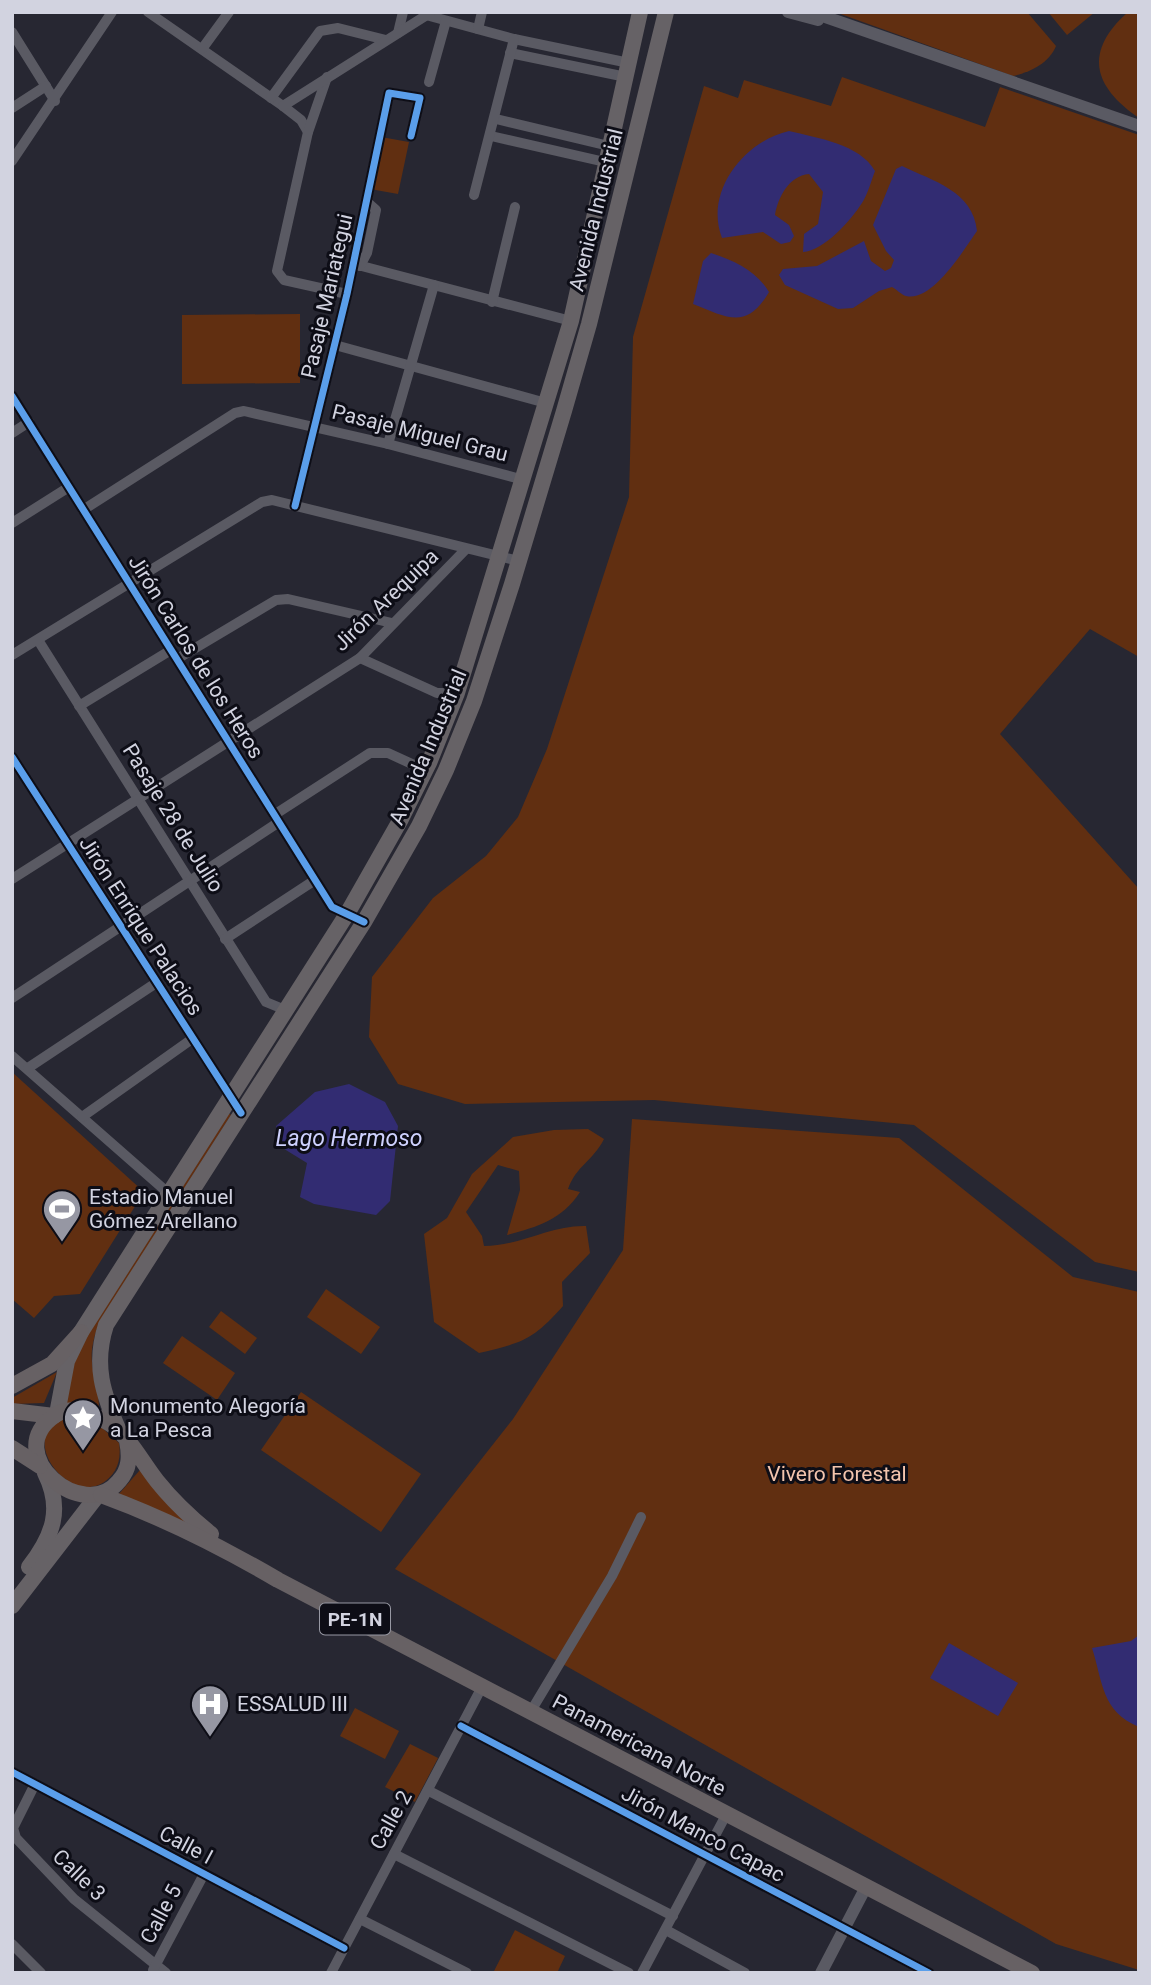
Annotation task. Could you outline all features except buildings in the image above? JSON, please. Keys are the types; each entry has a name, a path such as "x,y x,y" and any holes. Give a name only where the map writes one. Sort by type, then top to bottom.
{"highway":[{"path":"12,1386 52,1364 81,1332"},
{"name":"PE-1N","path":"12,1411 56,1415 79,1411 90,1414 123,1436"},
{"path":"42,1469 36,1456 38,1438 56,1415"},
{"path":"99,1495 111,1490 126,1472 129,1461 123,1436"},
{"name":"Panamericana Norte","path":"123,1436 179,1506 228,1550"},
{"name":"PE-1N","path":"12,1448 75,1491 99,1495"},
{"name":"Panamericana Norte","path":"99,1495 228,1550 278,1580 1032,1973"}],"main road":[{"name":"Avenida Industrial","path":"56,1415 67,1361 81,1332 167,1192 347,914 401,819 425,770 457,693 524,480 570,321 640,12"},
{"name":"Avenida Industrial","path":"123,1436 100,1380 100,1345 106,1325 364,922 419,825 446,770 474,701 519,561 589,324 666,12"},
{"path":"12,1589 45,1545 54,1523 55,1502 42,1469"},
{"path":"12,1606 99,1495"}],"street":[{"path":"12,160 55,101 112,12"},
{"path":"148,12 301,120 308,132"},
{"path":"202,49 229,12"},
{"path":"398,33 403,12"},
{"path":"478,29 481,12"},
{"path":"788,12 856,31 1139,126"},
{"path":"811,12 856,31"},
{"path":"282,106 428,14 628,70"},
{"path":"429,82 446,21"},
{"path":"271,98 320,31 338,28 386,40"},
{"path":"12,32 55,101"},
{"path":"474,195 496,118 514,39"},
{"path":"510,53 628,70"},
{"path":"327,77 308,132 277,271 284,280 347,294"},
{"path":"12,108 46,86"},
{"name":"Pasaje Mariategui","path":"295,506 347,294 357,265 389,93 420,98 411,136"},
{"path":"496,118 607,154"},
{"path":"491,136 607,154"},
{"path":"492,302 515,208"},
{"path":"357,265 570,321"},
{"path":"388,444 434,285"},
{"path":"335,345 546,403"},
{"name":"Jirón Carlos de los Heros","path":"12,396 332,907 364,922"},
{"name":"Pasaje Miguel Grau","path":"83,510 235,413 244,411 388,444 524,480"},
{"path":"12,433 29,422"},
{"path":"12,523 69,487"},
{"path":"12,655 129,581 262,502 272,500 519,561"},
{"name":"Jirón Arequipa","path":"12,879 360,658 466,550"},
{"path":"79,706 276,600 288,598 392,623"},
{"name":"Pasaje 28 de Julio","path":"38,640 191,880 225,939 267,1002 284,1009"},
{"path":"360,658 438,693 457,693"},
{"path":"12,998 191,880 370,753 388,754 425,770"},
{"name":"Jirón Enrique Palacios","path":"12,757 241,1113"},
{"path":"225,939 315,880"},
{"path":"28,1068 156,983"},
{"path":"82,1117 192,1038"},
{"path":"12,1056 167,1192"},
{"path":"531,1711 612,1576 641,1517"},
{"name":"Calle 2","path":"331,1973 483,1685"},
{"name":"Jirón Manco Capac","path":"461,1727 929,1973"},
{"name":"Calle I","path":"12,1772 344,1948"},
{"name":"Calle 3","path":"35,1784 13,1828 16,1838 75,1899 153,1970 166,1973"},
{"path":"429,1791 673,1916"},
{"path":"642,1973 726,1815"},
{"path":"394,1854 629,1973"},
{"name":"Calle 5","path":"153,1970 204,1874"},
{"path":"821,1973 866,1887"},
{"path":"360,1919 467,1973"},
{"path":"666,1930 738,1971"},
{"path":"12,1944 41,1973"}],"green space":[{"path":"835,12 1027,12 1056,46 1039,66 1013,76"},
{"path":"1048,12 1095,12 1067,35"},
{"path":"1128,12 1139,12 1139,118 1111,93 1099,68 1105,41 1114,26"},
{"path":"842,77 985,127 1000,87 1139,135 1139,657 1090,629 1000,734 1139,889 1139,1272 1095,1262 914,1125 654,1100 465,1104 398,1084 369,1037 372,977 433,898 486,856 518,817 547,749 629,497 633,337 704,86 738,98 744,80 831,106"},
{"path":"381,137 409,142 398,194 370,189"},
{"path":"300,314 300,383 182,384 182,315"},
{"name":"Estadio Manuel Gómez Arellano","path":"12,1072 144,1192 80,1294 54,1296 34,1318 12,1299"},
{"path":"227,1112 231,1115 99,1323 94,1337 92,1358 99,1407 83,1402 62,1404 63,1390 85,1331"},
{"name":"Vivero Forestal","path":"632,1119 899,1138 1073,1277 1139,1292 1139,1970 1056,1944 395,1569 513,1419 623,1250"},
{"path":"588,1129 604,1139 571,1181 568,1189 580,1192 557,1216 507,1235 520,1190 519,1171 498,1165 466,1212 482,1236 484,1246 586,1226 590,1253 562,1282 563,1306 543,1326 517,1343 479,1353 434,1322 424,1234 447,1218 472,1174 513,1137 554,1130"},
{"path":"326,1289 380,1327 361,1354 307,1317"},
{"path":"221,1311 257,1338 245,1354 209,1327"},
{"path":"182,1336 235,1373 217,1400 163,1363"},
{"path":"57,1372 44,1403 12,1404 12,1398"},
{"path":"301,1392 421,1474 381,1532 261,1450"},
{"path":"76,1417 100,1426 119,1443 115,1470 109,1478 93,1487 77,1485 63,1477 51,1464 45,1449 46,1434 56,1423"},
{"path":"140,1470 197,1530 118,1495"},
{"path":"355,1708 399,1731 385,1759 340,1736"},
{"path":"410,1744 438,1758 415,1802 385,1787"},
{"path":"515,1930 565,1956 557,1973 493,1973"}],"water":[{"path":"789,131 849,148 868,162 875,171 862,203 828,241 803,252 804,234 818,224 823,192 809,174 790,183 779,201 775,215 789,225 794,236 790,242 781,244 763,232 722,238 718,221 719,203 723,187 732,171 757,145"},
{"path":"902,166 950,189 968,206 974,217 977,231 937,283 916,296 906,296 892,287 879,291 853,308 838,309 785,285 779,275 783,269 817,266 864,241 871,261 885,271 891,268 894,260 886,251 873,225 896,169"},
{"path":"711,253 744,267 758,278 769,292 753,312 736,318 693,304 703,261"},
{"name":"Lago Hermoso","path":"349,1084 385,1102 398,1126 390,1201 376,1215 314,1204 300,1197 307,1163 281,1147 276,1126 315,1092"},
{"path":"1139,1635 1139,1727 1117,1713 1110,1704 1092,1648 1131,1641"},
{"path":"949,1643 1018,1683 998,1716 930,1678"}],"cycle path":[{"path":"295,506 347,294 389,93 420,98 411,136"},
{"path":"12,396 332,907 364,922"},
{"path":"12,757 241,1113"},
{"path":"461,1726 929,1973"},
{"path":"12,1772 344,1948"}],"place":[{"name":"Estadio Manuel Gómez Arellano","path":"62,1243"},
{"name":"Monumento Alegoría a La Pesca","path":"83,1452"},
{"name":"ESSALUD III","path":"210,1738"}]}
